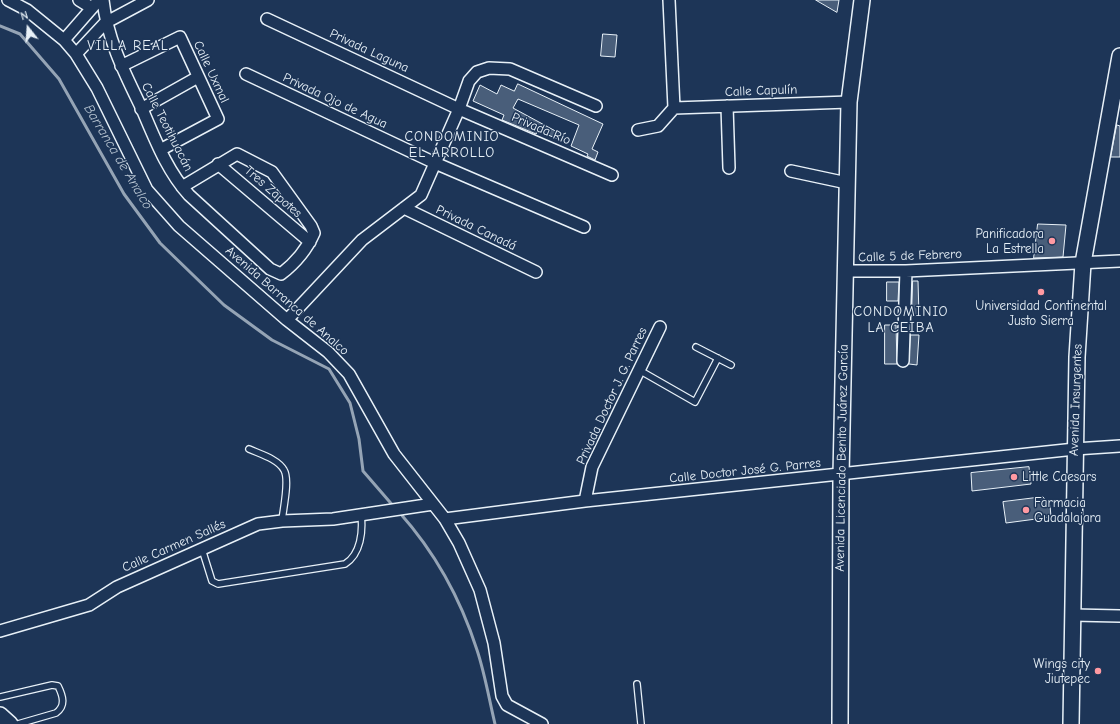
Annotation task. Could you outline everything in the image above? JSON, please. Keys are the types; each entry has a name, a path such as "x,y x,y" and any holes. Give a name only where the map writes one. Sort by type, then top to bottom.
{"main road":[{"name":"Avenida Licenciado Benito Juárez García","path":"840,724 841,475 849,102 862,0"},
{"name":"Avenida Insurgentes","path":"1071,724 1074,449 1077,357 1083,263 1114,117 1120,56"},
{"path":"0,715 10,724"}],"street":[{"name":"Avenida Barranca de Analco","path":"8,0 27,10 64,40 76,54 97,88 147,190 179,226 287,320 328,352 349,374 394,454 445,519 459,543 480,590 494,643 502,696 507,705 542,724"},
{"path":"64,40 96,4 79,0"},
{"name":"Calle Teotihuacán","path":"103,0 105,23 121,66 160,150 182,186 270,269 281,274 289,268 310,242"},
{"path":"76,54 105,23 148,0"},
{"path":"638,130 658,126 674,108 670,0"},
{"name":"Privada Laguna","path":"267,19 460,109"},
{"name":"Calle Uxmal","path":"121,66 180,37 218,119 160,150"},
{"path":"287,320 362,240 421,195 460,109 469,81 477,72 489,68 510,69 596,106"},
{"name":"Privada Ojo de Agua","path":"246,74 435,163 584,227"},
{"path":"141,108 198,77"},
{"name":"Calle Capulín","path":"674,108 849,102"},
{"path":"727,106 728,168"},
{"name":"Privada Río","path":"460,109 612,175"},
{"path":"182,186 237,154 272,172 311,226 314,233 310,242"},
{"name":"Tres Zapotes","path":"218,164 310,242"},
{"path":"791,171 847,183"},
{"name":"Privada Canadá","path":"404,208 536,272"},
{"name":"Calle 5 de Febrero","path":"845,271 906,271 1120,261"},
{"path":"903,361 906,271"},
{"name":"Privada Doctor J. G. Parres","path":"585,501 592,468 660,327"},
{"name":"Calle Doctor José G. Parres","path":"445,519 585,501 841,475 1074,449 1120,446"},
{"name":"Calle Carmen Sallés","path":"0,631 89,605 117,587 258,524 282,520 333,519 363,513 433,504"},
{"path":"1073,615 1120,616"}],"lane":[{"path":"696,347 731,365"},
{"path":"639,370 695,402 718,358"},
{"path":"249,449 272,459 284,469 287,478 282,520"},
{"path":"199,550 212,581 218,584 345,564 350,561 357,548 362,527 363,513"},
{"path":"637,684 641,724"},
{"path":"0,697 52,685 58,686 61,692 63,705 61,710 56,713 18,724"}],"building":[{"path":"816,0 839,0 837,12"},
{"path":"603,34 617,35 615,57 601,56"},
{"path":"518,84 603,124 592,149 598,152 595,160 587,156 588,154 571,146 579,125 518,99 513,108 561,134 558,139 538,131 536,134 502,120 504,115 473,101 480,85 497,94 501,85 514,91"},
{"path":"1117,125 1120,126 1120,157 1111,157"},
{"path":"1038,224 1066,225 1063,257 1034,258"},
{"path":"913,281 918,281 919,316 912,316"},
{"path":"887,282 899,282 898,301 887,301"},
{"path":"885,325 896,325 897,364 885,364"},
{"path":"911,335 919,335 917,365 909,364"},
{"path":"1029,467 1031,484 972,491 971,473"},
{"path":"1043,497 1050,505 1051,517 1006,523 1003,502"}],"waterway":[{"name":"Barranca de Analco","path":"0,26 20,34 59,79 124,194 160,243 224,305 272,340 329,369 350,403 359,439 363,471 395,508"},
{"name":"Barranca de Analco","path":"399,512 424,543 455,595 480,659 495,724"}],"place":[{"name":"Panificadora La Estrella","path":"1052,241"},
{"name":"Universidad Continental Justo Sierra","path":"1041,292"},
{"name":"Little Caesars","path":"1014,477"},
{"name":"Farmacia Guadalajara","path":"1026,510"},
{"name":"Wings city Jiutepec","path":"1098,671"}],"district":[{"name":"VILLA REAL","path":"128,46"},
{"name":"CONDOMINIO EL ARROLLO","path":"452,146"},
{"name":"CONDOMINIO LA CEIBA","path":"901,320"}]}
